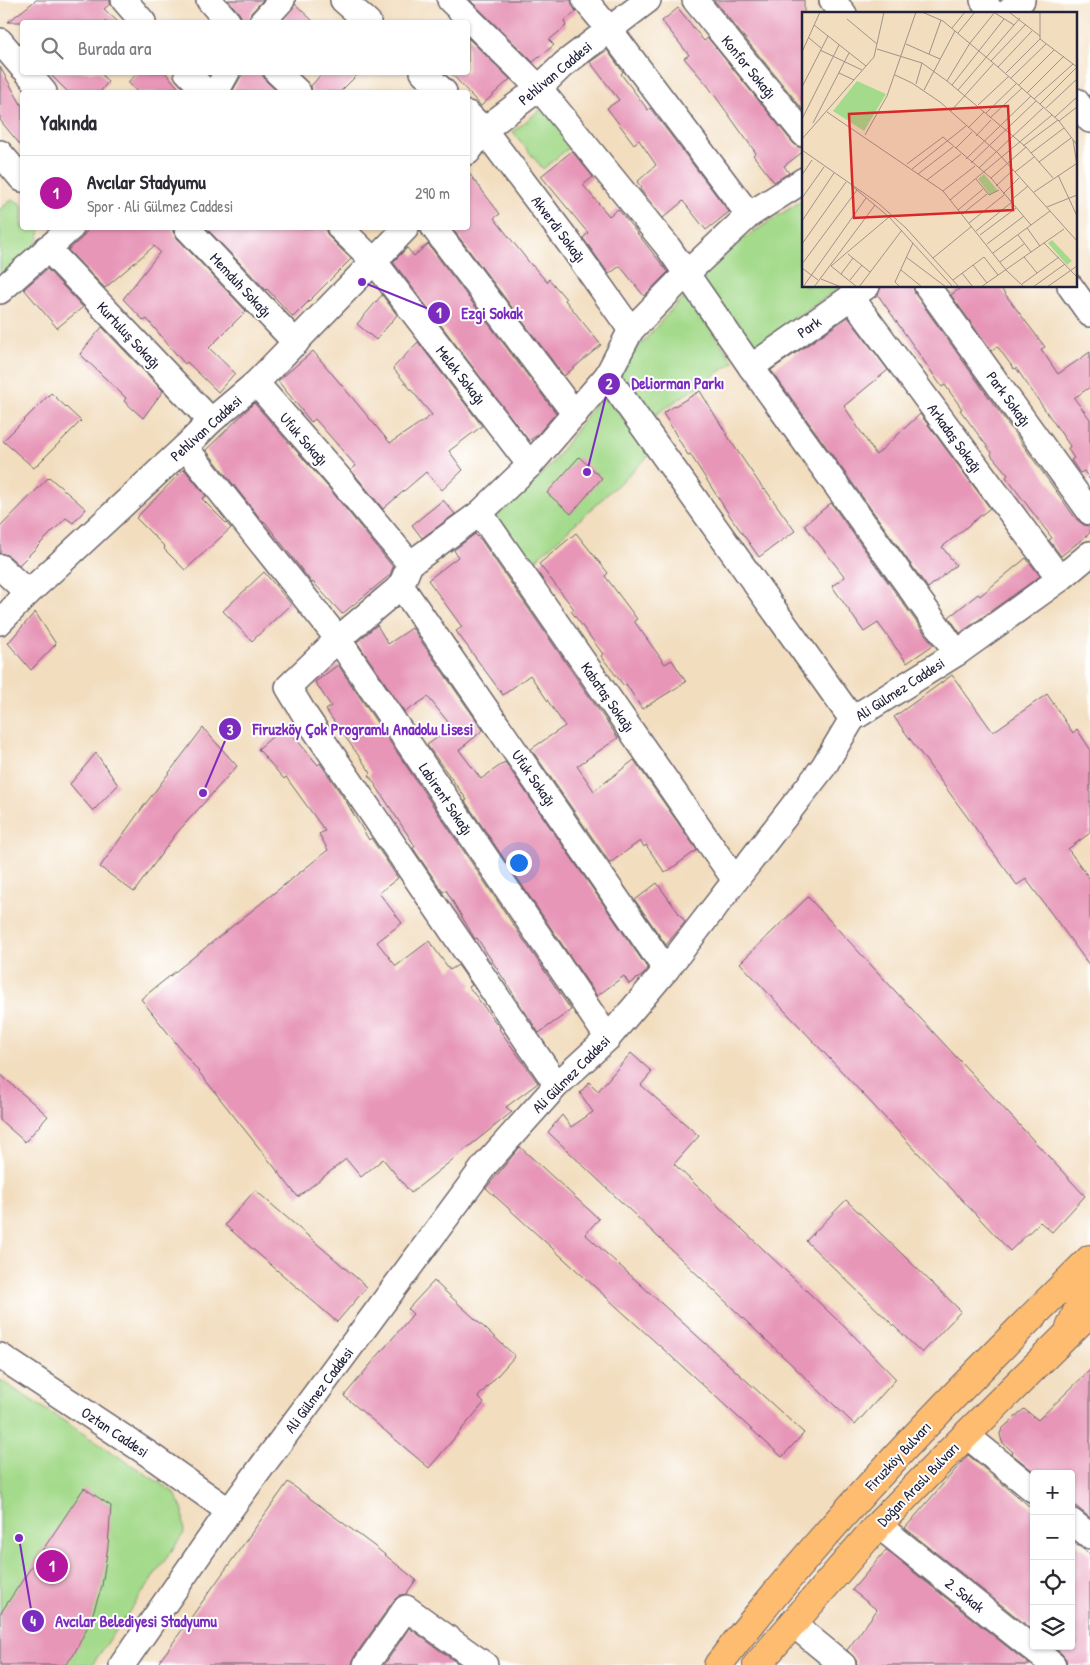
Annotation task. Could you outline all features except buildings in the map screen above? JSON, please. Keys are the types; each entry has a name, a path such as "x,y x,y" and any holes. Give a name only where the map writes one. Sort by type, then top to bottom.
{"main road":[{"name":"Firuzköy Bulvarı","path":"718,1665 758,1614 854,1504 940,1410 1090,1259"},
{"path":"1066,1336 1084,1294 1090,1286"},
{"name":"Doğan Araslı Bulvarı","path":"756,1665 878,1525 1090,1312"}],"street":[{"path":"124,0 141,20"},
{"path":"209,0 226,20"},
{"path":"264,20 282,0"},
{"path":"343,0 366,20"},
{"path":"450,0 538,88 668,247 750,367 957,653"},
{"path":"585,0 749,215"},
{"name":"Pehlivan Caddesi","path":"470,144 476,122 538,88 564,64 648,0"},
{"name":"Konfor Sokağı","path":"695,0 802,132"},
{"path":"832,0 842,12"},
{"path":"983,0 1009,10"},
{"path":"0,41 20,65"},
{"path":"30,75 42,90"},
{"path":"190,75 204,90"},
{"path":"217,90 225,75"},
{"path":"280,75 296,90"},
{"path":"426,75 442,90"},
{"path":"1078,104 1090,120"},
{"name":"Akverdi Sokağı","path":"476,122 576,252 631,330"},
{"path":"0,152 20,177"},
{"path":"557,1085 305,715 288,687 405,575 480,513 530,465 607,376 631,330 687,273 749,215 802,181"},
{"path":"0,291 67,230"},
{"name":"Memduh Sokağı","path":"189,230 296,342"},
{"name":"Melek Sokağı","path":"342,230 374,262 530,465"},
{"name":"Pehlivan Caddesi","path":"0,622 28,593 210,422 256,383 404,230"},
{"path":"436,230 575,414"},
{"name":"Kurtuluş Sokağı","path":"47,248 210,422"},
{"name":"Park Sokağı","path":"928,288 1090,512"},
{"path":"1071,288 1090,314"},
{"name":"Park","path":"750,367 859,292"},
{"name":"Arkadaş Sokağı","path":"859,292 1060,579"},
{"path":"607,376 852,719"},
{"name":"Ufuk Sokağı","path":"256,383 339,478 666,970"},
{"name":"Labirent Sokağı","path":"184,448 338,639 608,1038"},
{"name":"Kabataş Sokağı","path":"480,513 735,880"},
{"name":"Ali Gülmez Caddesi","path":"122,1665 229,1511 485,1166 557,1085 608,1038 666,970 824,766 852,719 957,653 1060,579 1090,554"},
{"path":"0,567 28,593"},
{"name":"Oztan Caddesi","path":"0,1356 147,1453 229,1511"},
{"path":"966,1435 1030,1487"},
{"path":"1075,1523 1090,1536"},
{"name":"2. Sokak","path":"878,1525 1053,1665"},
{"path":"366,1665 406,1608 485,1665"},
{"path":"792,1623 843,1665"}],"green space":[{"path":"546,105 576,142 543,169 513,132"},
{"path":"13,199 20,204 20,230 40,230 36,244 0,279 0,209"},
{"path":"802,200 802,288 839,288 748,350 700,281 740,241"},
{"path":"687,299 734,362 649,419 622,378 623,365 678,302"},
{"path":"604,392 649,456 530,565 494,519 534,483 553,462"},
{"path":"0,1380 175,1493 183,1511 184,1533 92,1665 0,1665"}],"place":[{"name":"Ezgi Sokak","path":"362,282"},
{"name":"Deliorman Parkı","path":"587,472"},
{"name":"Firuzköy Çok Programlı Anadolu Lisesi","path":"203,793"},
{"name":"Avcılar Belediyesi Stadyumu","path":"19,1538"},
{"name":"Avcılar Stadyumu","path":"52,1566"}]}
